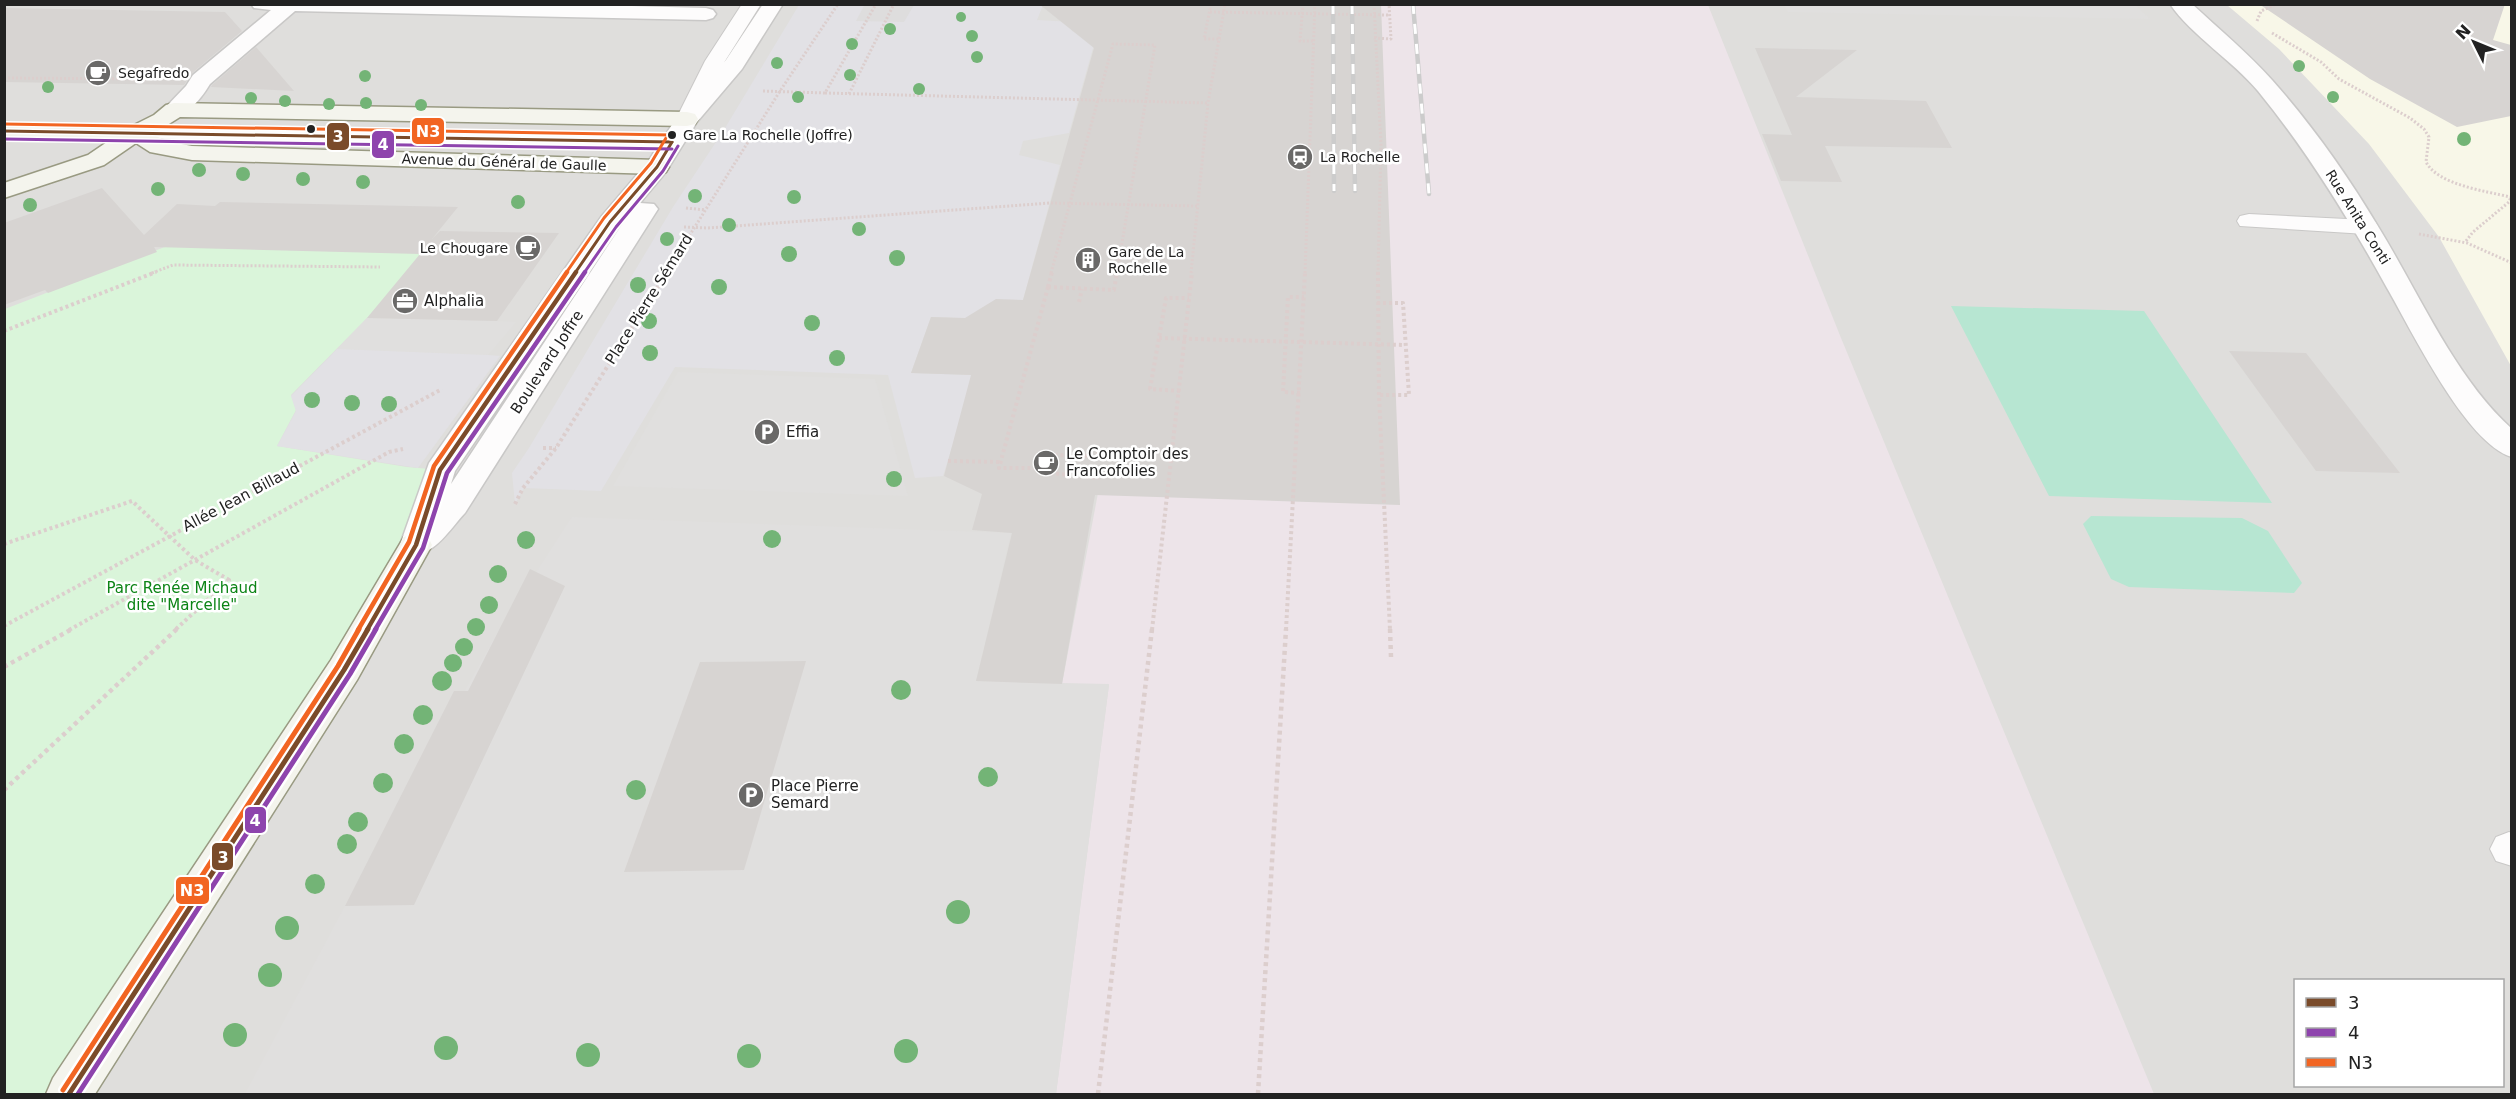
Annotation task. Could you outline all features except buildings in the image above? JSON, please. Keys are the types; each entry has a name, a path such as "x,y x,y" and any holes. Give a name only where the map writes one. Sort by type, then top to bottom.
{"main road":[{"path":"4,191 96,160 136,133 162,120 174,110 687,119"},
{"path":"4,131 136,133"},
{"name":"Avenue du Général de Gaulle","path":"136,133 158,147 192,153 657,167"},
{"name":"Boulevard Joffre","path":"69,1095 344,670 416,545"}],"street":[{"path":"261,4 706,14"},
{"name":"Boulevard Joffre","path":"416,545 440,470 610,222 657,167 687,119 734,64 773,4"},
{"name":"Rue Anita Conti","path":"2180,4 2264,84 2329,169 2366,227 2454,381 2485,422 2511,447"},
{"path":"174,110 195,90 201,80 291,5"},
{"name":"Boulevard Joffre","path":"416,545 454,505 647,206 657,167"}],"lane":[{"name":"Boulevard Joffre","path":"687,119 715,60 752,4"},
{"name":"Avenue du Général de Gaulle","path":"136,133 672,142"},
{"path":"2249,221 2366,227"}],"path":[{"path":"780,91 838,4"},
{"path":"825,93 876,4"},
{"path":"849,94 894,4"},
{"path":"1211,4 1204,39 1221,39"},
{"path":"1098,1095 1180,391 1208,103 1221,39 1225,4"},
{"path":"1303,4 1300,41 1313,41"},
{"path":"1258,1095 1300,393 1315,4"},
{"path":"1374,4 1381,145 1377,303 1379,394 1391,657"},
{"path":"1374,38 1391,39 1389,4"},
{"path":"2262,27 2256,19 2261,11 2277,4"},
{"path":"1210,12 1389,15"},
{"path":"2272,33 2321,62 2339,79 2410,118 2424,129 2429,137 2425,155 2427,165 2439,175 2466,186 2511,197 2509,202 2472,232 2466,241"},
{"path":"1046,287 1114,290 1155,45 1113,44 1046,287 999,468 1041,468 1050,473 1099,478"},
{"path":"4,78 158,79"},
{"path":"780,91 1097,102 1208,103"},
{"name":"Place Pierre Sémard","path":"515,504 523,488 556,448 780,91"},
{"path":"673,226 695,227 1069,203 1197,206"},
{"path":"2366,227 2466,241 2488,249 2511,263"},
{"path":"4,331 173,265 380,267"},
{"path":"1078,302 1082,289"},
{"path":"1300,393 1283,392 1288,297 1304,297"},
{"path":"1180,391 1150,389 1166,298 1189,298"},
{"path":"1377,303 1403,303 1408,394 1379,394"},
{"path":"1159,338 1405,345"},
{"name":"Allée Jean Billaud","path":"4,626 446,386"},
{"path":"4,667 389,452 415,446 457,447"},
{"path":"492,447 556,448"},
{"path":"1041,468 1057,455 1091,456 1104,452"},
{"path":"948,460 1001,462"},
{"path":"4,544 132,501 195,560 229,580 4,790"}],"shaded area":[{"path":"2134,4 2150,19 1788,12 1784,5"},
{"path":"5,5 2511,5 2511,1094 5,1094"},
{"path":"799,5 1043,5 1037,20 1073,22 1071,30 1076,33 1097,34 1069,133 1023,141 1019,155 1060,165 1023,300 983,319 931,317 911,373 976,375 992,432 952,447 943,476 915,478 888,375 675,367 601,491 524,488 515,504 512,473 673,207 722,133"},
{"path":"1190,5 1708,5 1841,338 2154,1094 1056,1094 1109,685 1062,684"},
{"path":"2227,5 2511,5 2511,366 2439,237 2369,144 2279,49"},
{"path":"367,318 516,322 488,355 337,349"},
{"path":"337,349 500,356 418,468 277,446 296,411 291,396"},
{"name":"Effia","path":"678,372 875,379 908,496 613,486"},
{"name":"Place Pierre Semard","path":"572,517 1011,533 976,681 1109,684 1056,1094 245,1094 345,906 500,628"}],"green space":[{"name":"Parc Renée Michaud dite \"Marcelle\"","path":"175,243 429,248 367,318 291,395 296,410 277,446 407,467 440,470 344,670 69,1094 5,1094 5,309"},
{"path":"1951,306 2144,311 2272,503 2049,496"},
{"path":"2091,516 2242,518 2268,531 2302,583 2294,593 2129,587 2111,579 2083,524"}],"pier":[{"path":"865,4 914,5 904,22 856,21"}],"railway":[{"path":"1333,4 1334,191"},
{"path":"1352,4 1355,191"},
{"path":"1413,4 1429,194"}],"transit line":[{"name":"N3","path":"4,124 672,135"},
{"name":"3","path":"4,131 672,142"},
{"name":"N3","path":"63,1090 338,666 409,542 434,466 604,218 651,163 666,138"},
{"name":"4","path":"4,139 672,149"},
{"name":"3","path":"69,1094 344,670 416,545 440,470 610,222 657,167 672,142"},
{"name":"4","path":"78,1094 350,674 423,548 447,473 616,227 663,171 678,146"}],"place":[{"name":"Segafredo","path":"98,73"},
{"name":"Gare La Rochelle (Joffre)","path":"672,135"},
{"name":"La Rochelle","path":"1300,157"},
{"name":"Le Chougare","path":"528,248"},
{"name":"Gare de La Rochelle","path":"1088,260"},
{"name":"Alphalia","path":"405,301"},
{"name":"Effia","path":"767,432"},
{"name":"Le Comptoir des Francofolies","path":"1046,463"},
{"name":"Place Pierre Semard","path":"751,795"}]}
